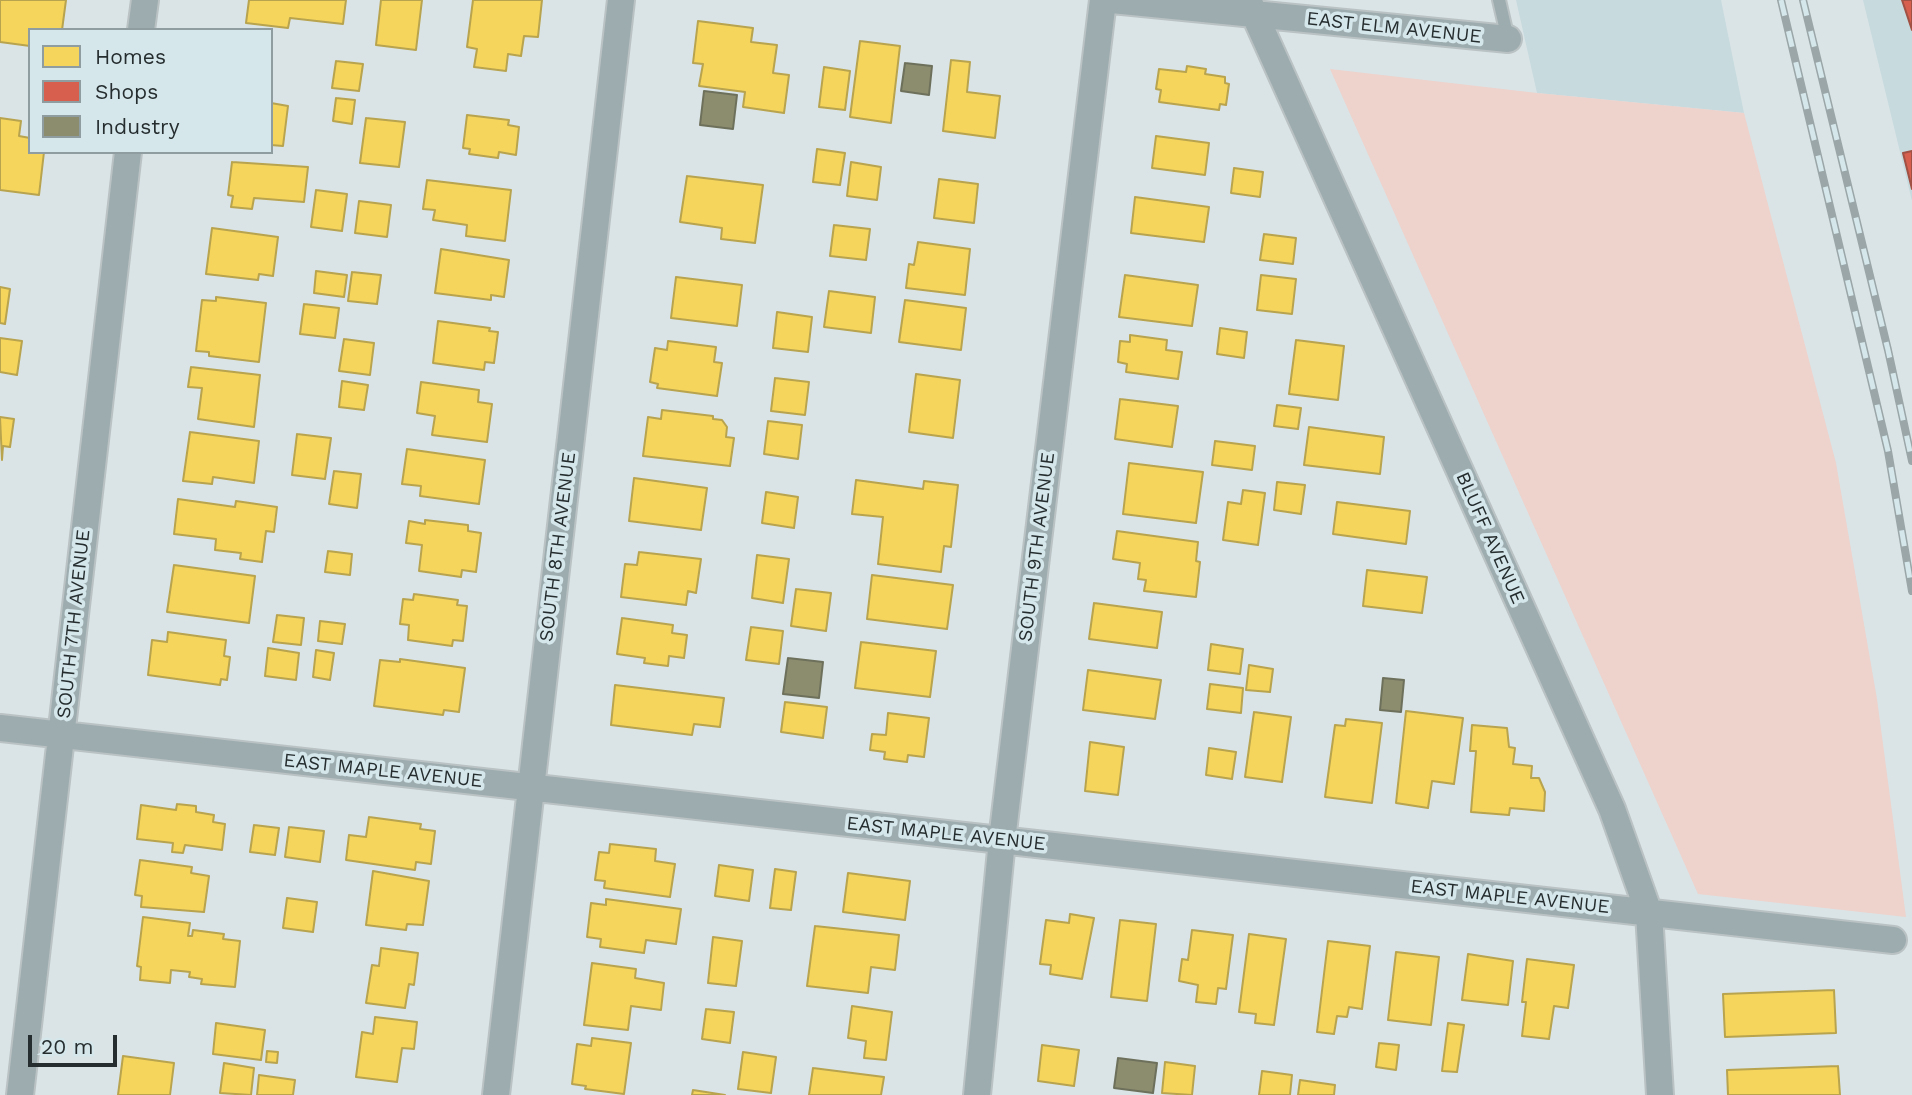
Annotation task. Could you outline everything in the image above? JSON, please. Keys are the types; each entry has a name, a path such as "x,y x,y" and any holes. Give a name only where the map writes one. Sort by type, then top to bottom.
{"street":[{"path":"141,28 145,0"},
{"name":"SOUTH 8TH AVENUE","path":"496,1095 529,787 621,0"},
{"name":"SOUTH 9TH AVENUE","path":"977,1095 1002,840 1103,0"},
{"name":"EAST ELM AVENUE","path":"1112,0 1251,7 1508,39"},
{"name":"BLUFF AVENUE","path":"1251,7 1612,809 1649,913 1660,1095"},
{"name":"SOUTH 7TH AVENUE","path":"20,1095 128,154"},
{"name":"EAST MAPLE AVENUE","path":"0,728 1893,940"}],"lane":[{"path":"1499,0 1508,39"}],"shaded area":[{"path":"1516,0 1721,0 1744,113 1537,93"},
{"path":"1863,0 1912,0 1912,201"},
{"path":"1330,69 1744,113 1836,463 1877,699 1906,917 1698,894"}],"building: Homes":[{"path":"0,0 66,0 62,28 28,28 28,46 0,42"},
{"path":"249,0 346,0 343,24 290,18 288,28 246,23"},
{"path":"381,0 422,0 416,50 376,45"},
{"path":"473,0 542,0 538,37 524,36 521,56 508,54 506,71 474,67 477,49 467,47"},
{"path":"698,21 753,28 751,42 777,45 773,73 789,75 784,113 743,107 745,92 699,86 703,64 693,63"},
{"path":"860,41 900,46 891,123 850,117"},
{"path":"951,60 970,62 967,92 1000,96 995,138 943,131"},
{"path":"336,61 363,64 359,91 332,88"},
{"path":"1187,66 1206,69 1205,74 1225,77 1225,83 1229,84 1226,105 1220,104 1219,110 1159,102 1161,90 1156,89 1159,69 1186,72"},
{"path":"824,67 850,71 845,110 819,107"},
{"path":"336,98 355,100 352,124 333,121"},
{"path":"273,103 288,106 283,146 273,145"},
{"path":"467,115 509,120 508,125 519,127 516,155 499,152 498,158 469,154 470,149 463,148"},
{"path":"0,118 21,121 19,136 28,138 28,154 44,154 39,195 0,190"},
{"path":"366,118 405,122 399,167 360,163"},
{"path":"1156,136 1209,143 1205,175 1152,168"},
{"path":"817,149 845,153 840,185 813,182"},
{"path":"232,162 308,167 304,202 254,198 252,209 231,207 233,196 228,195"},
{"path":"851,162 881,167 877,200 847,196"},
{"path":"1234,168 1263,172 1260,197 1231,193"},
{"path":"687,176 763,185 755,243 721,239 722,228 680,222"},
{"path":"939,179 978,184 974,223 934,218"},
{"path":"427,180 511,190 505,241 466,236 467,225 433,220 435,210 423,209"},
{"path":"316,190 347,194 342,231 311,227"},
{"path":"1135,197 1209,207 1204,242 1131,233"},
{"path":"359,201 391,205 387,237 355,233"},
{"path":"834,225 870,229 866,260 830,256"},
{"path":"212,228 278,237 273,276 259,274 258,280 206,274"},
{"path":"1264,234 1296,238 1293,264 1260,260"},
{"path":"918,242 970,249 965,295 906,288 909,264 914,265"},
{"path":"441,249 509,260 504,297 491,295 491,300 435,293"},
{"path":"316,271 347,275 344,297 314,293"},
{"path":"352,272 381,275 377,304 348,301"},
{"path":"1125,275 1198,285 1192,326 1119,317"},
{"path":"1261,275 1296,279 1292,314 1257,310"},
{"path":"676,277 742,285 737,326 671,318"},
{"path":"0,287 10,289 5,324 0,323"},
{"path":"829,291 875,297 871,333 824,327"},
{"path":"216,297 266,303 259,362 209,356 209,352 196,351 202,300 216,301"},
{"path":"905,300 966,308 961,350 899,342"},
{"path":"304,304 339,308 335,338 300,334"},
{"path":"777,312 812,317 808,352 773,348"},
{"path":"438,321 490,328 489,331 498,332 494,363 485,362 484,370 433,363"},
{"path":"1220,328 1247,332 1244,358 1217,354"},
{"path":"1130,335 1167,340 1166,350 1182,352 1178,379 1126,372 1127,364 1118,362 1120,341 1130,342"},
{"path":"0,338 22,341 17,375 0,372"},
{"path":"344,339 374,343 370,375 339,371"},
{"path":"1296,340 1344,346 1338,400 1289,394"},
{"path":"668,341 716,347 714,362 722,363 717,396 657,388 658,384 650,382 655,348 667,350"},
{"path":"191,367 260,375 254,427 198,419 202,388 188,387"},
{"path":"916,374 960,380 953,438 909,432"},
{"path":"775,378 809,382 805,415 771,411"},
{"path":"342,381 368,385 364,410 339,407"},
{"path":"421,382 479,390 478,402 492,404 487,442 432,435 435,416 417,413"},
{"path":"1120,399 1178,406 1172,447 1115,439"},
{"path":"1277,405 1301,408 1298,429 1274,426"},
{"path":"662,410 713,416 713,419 722,420 727,427 726,437 734,438 730,466 643,456 648,417 661,419"},
{"path":"0,417 14,419 10,447 3,446 2,460"},
{"path":"768,421 802,425 798,459 764,454"},
{"path":"1309,427 1384,437 1380,474 1304,465"},
{"path":"190,432 259,441 254,483 213,477 212,484 183,481"},
{"path":"297,434 331,438 325,479 292,475"},
{"path":"1215,441 1255,446 1252,470 1212,465"},
{"path":"407,449 485,460 479,504 420,496 421,486 402,484"},
{"path":"1129,463 1203,472 1196,523 1123,514"},
{"path":"334,471 361,474 357,508 329,504"},
{"path":"634,478 707,488 701,530 629,521"},
{"path":"856,480 923,489 924,481 958,485 951,547 944,546 941,572 878,564 883,517 852,514"},
{"path":"1277,482 1305,485 1301,514 1274,510"},
{"path":"1243,490 1265,493 1258,545 1223,540 1228,502 1241,504"},
{"path":"766,492 798,497 794,528 762,523"},
{"path":"178,499 235,507 236,501 277,507 274,532 266,531 262,562 240,559 241,553 215,550 216,539 174,534"},
{"path":"1337,502 1410,511 1406,544 1333,534"},
{"path":"425,520 468,525 468,531 481,533 476,572 462,570 461,577 419,571 422,545 406,543 409,521 425,524"},
{"path":"1117,531 1198,542 1196,561 1200,562 1196,597 1144,591 1146,580 1138,579 1140,563 1113,559"},
{"path":"328,551 352,554 350,575 325,572"},
{"path":"639,552 701,559 696,593 688,591 686,605 621,597 625,564 637,565"},
{"path":"757,555 789,559 783,603 752,598"},
{"path":"174,565 255,576 249,623 167,612"},
{"path":"1367,570 1427,577 1422,613 1363,606"},
{"path":"872,575 953,585 947,629 867,619"},
{"path":"796,589 831,593 826,631 791,626"},
{"path":"414,594 458,600 457,605 467,606 463,641 453,640 452,646 408,640 409,625 400,624 403,599 413,600"},
{"path":"1094,603 1162,612 1157,648 1089,639"},
{"path":"277,615 304,618 301,645 273,642"},
{"path":"622,618 673,625 672,633 687,635 684,658 669,656 668,666 644,663 645,658 617,654"},
{"path":"320,621 345,624 342,644 318,641"},
{"path":"751,627 783,631 779,664 746,660"},
{"path":"168,632 226,640 224,656 230,657 227,680 221,679 220,685 148,675 152,640 167,642"},
{"path":"861,642 936,651 930,697 855,688"},
{"path":"1211,644 1243,649 1240,674 1208,670"},
{"path":"268,648 299,653 296,680 265,676"},
{"path":"316,650 334,653 330,680 313,677"},
{"path":"400,659 465,668 459,712 444,710 443,715 374,706 380,660 400,662"},
{"path":"1249,665 1273,669 1270,692 1246,690"},
{"path":"1088,670 1161,680 1155,719 1083,710"},
{"path":"1210,684 1243,688 1241,713 1207,709"},
{"path":"615,685 724,698 720,727 694,724 692,735 611,725"},
{"path":"785,702 827,707 823,738 781,732"},
{"path":"1406,711 1463,718 1454,784 1432,781 1428,808 1396,803"},
{"path":"1254,712 1291,717 1282,782 1245,777"},
{"path":"888,713 929,718 924,757 908,755 907,762 884,759 885,752 870,750 872,734 886,735"},
{"path":"1346,719 1382,723 1372,803 1325,797 1335,725 1345,726"},
{"path":"1472,725 1507,728 1509,747 1515,748 1513,764 1532,766 1531,778 1539,778 1545,792 1544,811 1510,808 1509,815 1471,812 1476,751 1470,751"},
{"path":"1090,742 1124,747 1118,795 1085,791"},
{"path":"1209,748 1236,752 1232,779 1206,775"},
{"path":"177,804 196,806 196,812 214,815 213,822 225,824 222,850 185,845 183,853 172,852 173,843 137,839 141,805 176,810"},
{"path":"369,817 421,824 420,829 435,831 431,864 416,862 415,870 346,860 349,835 366,837"},
{"path":"254,825 279,828 275,855 250,852"},
{"path":"289,827 324,831 320,862 285,857"},
{"path":"610,844 656,849 655,861 675,864 670,897 604,888 605,881 595,880 599,852 609,853"},
{"path":"140,860 192,867 191,873 209,876 204,912 141,907 142,896 135,895"},
{"path":"719,865 753,870 749,901 715,896"},
{"path":"775,869 796,872 791,910 770,908"},
{"path":"373,871 429,881 423,925 407,924 406,930 366,925"},
{"path":"848,873 910,881 905,920 843,912"},
{"path":"287,898 317,902 313,932 283,928"},
{"path":"606,899 681,909 676,944 646,940 644,953 600,947 601,939 587,937 591,903 606,905"},
{"path":"1070,914 1094,918 1082,979 1050,974 1051,965 1040,964 1046,920 1069,923"},
{"path":"143,917 190,923 188,936 192,936 193,930 224,934 223,939 240,941 235,987 201,984 202,979 189,977 190,972 171,970 170,983 140,980 141,967 137,966"},
{"path":"1120,920 1156,924 1147,1001 1111,997"},
{"path":"815,926 899,935 895,970 871,967 868,993 807,986"},
{"path":"1192,930 1233,935 1226,989 1218,988 1216,1004 1196,1002 1198,985 1179,981 1182,959 1188,960"},
{"path":"1249,934 1286,939 1274,1025 1255,1023 1256,1014 1239,1012"},
{"path":"713,937 742,941 736,986 708,983"},
{"path":"1328,941 1370,946 1362,1009 1349,1007 1347,1017 1337,1016 1334,1034 1317,1032"},
{"path":"381,948 418,953 414,985 409,984 405,1008 366,1003 372,965 379,966"},
{"path":"1396,952 1439,957 1431,1025 1388,1020"},
{"path":"1468,954 1513,961 1508,1005 1462,1000"},
{"path":"1527,959 1574,965 1568,1008 1554,1006 1549,1039 1522,1036 1526,1002 1522,1002"},
{"path":"592,963 636,969 635,978 664,983 661,1010 631,1006 628,1030 584,1025"},
{"path":"1834,990 1836,1033 1725,1037 1723,994"},
{"path":"852,1006 892,1012 886,1060 864,1058 866,1041 848,1038"},
{"path":"706,1009 734,1012 730,1043 702,1039"},
{"path":"375,1017 417,1022 414,1049 402,1048 397,1082 356,1077 362,1032 373,1034"},
{"path":"216,1023 265,1030 261,1060 213,1054"},
{"path":"1448,1023 1464,1025 1457,1072 1442,1071"},
{"path":"592,1038 631,1043 624,1094 585,1089 586,1086 572,1084 577,1044 591,1046"},
{"path":"1379,1043 1399,1045 1396,1070 1376,1067"},
{"path":"1042,1045 1079,1050 1074,1086 1038,1081"},
{"path":"267,1051 278,1052 277,1063 266,1062"},
{"path":"743,1052 776,1057 771,1093 738,1089"},
{"path":"123,1056 174,1063 170,1095 118,1095"},
{"path":"1165,1062 1195,1066 1192,1095 1162,1093"},
{"path":"224,1063 254,1068 251,1095 220,1093"},
{"path":"1838,1066 1840,1095 1728,1095 1727,1070"},
{"path":"813,1068 884,1077 881,1095 809,1095"},
{"path":"1262,1071 1292,1075 1290,1095 1259,1095"},
{"path":"259,1075 295,1080 293,1095 257,1095"},
{"path":"1300,1080 1335,1085 1334,1095 1298,1095"},
{"path":"693,1090 725,1095 692,1095"}],"building: Shops":[{"path":"1902,0 1912,0 1912,30"},
{"path":"1912,151 1912,189 1903,153"}],"building: Industry":[{"path":"905,63 932,66 929,95 901,91"},
{"path":"704,91 737,95 733,129 700,125"},
{"path":"788,658 823,662 819,698 783,694"},
{"path":"1383,678 1404,680 1401,712 1380,710"},
{"path":"1118,1058 1157,1063 1153,1093 1114,1088"}],"railway":[{"path":"1781,0 1888,451 1912,591"},
{"path":"1803,0 1888,350 1912,461"}]}
